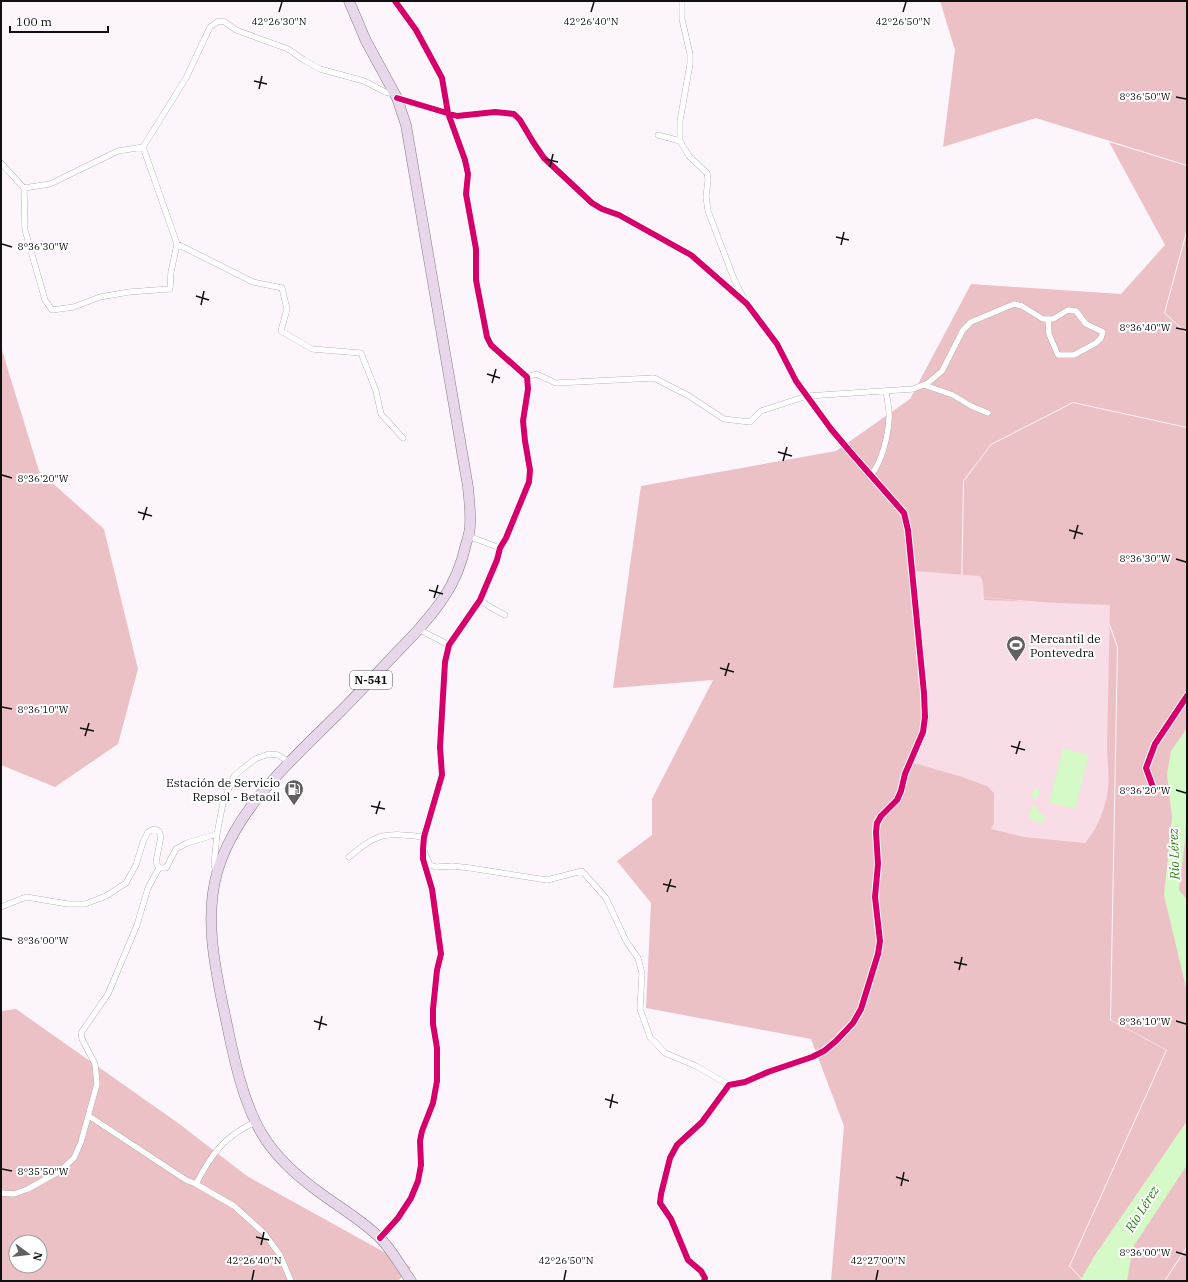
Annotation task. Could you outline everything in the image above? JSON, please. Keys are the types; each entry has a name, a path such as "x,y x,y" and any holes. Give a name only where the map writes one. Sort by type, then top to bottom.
{"highway":[{"name":"N-541","path":"349,1 366,41 396,96 406,125 468,487 470,526 461,564 445,596 418,629 342,710 289,762 254,803 227,845 216,874 212,904 211,931 216,974 234,1057 245,1095 255,1122 263,1135 285,1163 302,1179 349,1212 380,1238 407,1280"}],"street":[{"path":"380,1238 398,1218 411,1198 418,1180 422,1164 420,1141 422,1131 433,1103 436,1081 437,1048 433,1024 433,1009 437,970 442,954 432,889 423,859 423,849 424,837 442,775 440,747 445,662 449,645 480,600 497,560 500,548 506,538 529,482 530,470 523,421 528,389 527,377 491,345 487,337 477,285 476,249 467,206 466,194 468,174 465,160 448,113 442,78 416,30 395,1"},
{"path":"423,849 430,865 436,867 453,866 547,880 582,871 606,898 626,942 638,958 642,973 640,1009 650,1037 665,1053 696,1066 729,1085 745,1082 768,1072 812,1057 836,1041 853,1023 861,1009 878,954 880,941 875,897 878,864 877,824 881,816 899,796 905,774 923,732 925,717 924,693 907,524 904,513 831,429 796,381 777,344 747,304 734,279 708,211 706,197 708,180 707,173 689,156 680,141 680,121 690,64 690,54 682,19 682,1"},
{"path":"24,188 50,184 118,151 143,147 186,78 210,27 219,21 225,22 236,30 288,49 320,69 364,81 396,96 457,116 495,112 514,114 520,120 544,158 592,203 623,216 691,255 747,304"},
{"path":"658,135 680,141"},
{"path":"1,163 24,188 25,230 45,300 52,310 74,307 100,297 129,292 170,289 171,272 177,244 143,147"},
{"path":"177,244 253,282 282,288 287,309 281,331 312,349 361,353 376,391 381,414 403,438"},
{"path":"527,377 536,374 556,383 654,378 689,396 724,419 750,422 761,410 807,396 913,389 924,385 942,371 964,330 971,322 1014,304 1022,306 1043,319 1048,319 1053,319 1068,310 1076,311 1086,324 1102,332 1101,338 1096,343 1074,355 1058,355 1049,334 1048,319"},
{"path":"924,385 953,395 988,413"},
{"path":"871,475 876,469 882,455 889,419 886,391"},
{"path":"468,536 500,548"},
{"path":"480,600 505,615"},
{"path":"418,629 449,645"},
{"path":"216,874 214,865 217,834 223,803 234,776 255,759 269,754 278,755 289,762"},
{"path":"1,907 26,897 68,904 85,904 106,896 126,883 136,865 143,842 148,832 154,829 159,831 161,836 156,862 159,868"},
{"path":"159,868 166,868 176,849 194,841 217,834"},
{"path":"349,857 362,846 380,835 390,834 424,837"},
{"path":"1,1193 14,1194 28,1189 60,1171 74,1158 81,1142 89,1116 96,1084 95,1064 82,1039 81,1033 108,994 137,925 148,888 159,868"},
{"path":"704,1281 705,1278 701,1271 688,1260 671,1219 660,1203 660,1194 670,1158 677,1145 702,1122 729,1085"},
{"path":"89,1116 186,1180 196,1184 234,1206 264,1233 280,1255 291,1281"},
{"path":"196,1184 206,1164 224,1141 255,1122"}],"shaded area":[{"path":"940,1 1187,1 1187,165 1036,118 943,147 955,50"},
{"path":"1109,142 1187,166 1187,228 1164,313 1187,334 1187,427 1073,402 991,444 963,481 961,595 1103,609 1117,647 1110,1020 1166,1050 1069,1266 1083,1281 831,1281 844,1126 811,1039 646,1008 651,903 617,861 652,835 652,799 713,680 613,688 641,486 836,451 910,399 971,284 1121,294 1165,245"},
{"path":"1187,232 1187,333 1165,313"},
{"path":"1,347 39,471 104,529 138,669 118,744 55,787 1,765"},
{"path":"1073,403 1187,428 1187,1246 1164,1281 1084,1281 1070,1266 1167,1050 1111,1020 1118,647 1104,608 962,595 964,481 991,445"},
{"name":"Mercantil de Pontevedra","path":"914,571 980,576 983,582 984,600 1110,605 1107,745 1108,786 1106,800 1100,817 1085,843 1024,837 991,829 994,823 994,793 987,786 914,763 930,719"},
{"path":"16,1009 178,1123 247,1176 411,1267 398,1281 1,1281 1,1011"},
{"path":"1187,1248 1187,1281 1165,1281"}],"water":[{"name":"Río Lérez","path":"1187,728 1187,803 1185,841 1179,890 1187,900 1187,992 1164,895 1172,818 1167,774 1171,751"},
{"path":"1063,748 1089,755 1075,809 1049,802"},
{"path":"1037,788 1040,792 1034,799 1031,796 1034,789"},
{"path":"1034,805 1037,807 1040,814 1044,815 1045,819 1043,823 1030,819 1028,816"},
{"name":"Río Lérez","path":"1187,1121 1187,1165 1133,1247 1127,1281 1080,1281 1095,1255"}],"cycle path":[{"path":"380,1238 398,1218 411,1198 418,1181 421,1165 420,1141 422,1131 433,1103 437,1081 437,1048 433,1024 433,1009 437,970 441,954 432,889 423,859 423,849 424,837 442,775 440,747 445,662 449,645 480,600 497,560 500,548 506,538 529,482 530,470 523,421 528,389 527,377 491,345 487,337 476,280 476,249 466,194 468,174 465,160 448,113 442,78 416,30 395,1"},
{"path":"397,98 457,116 495,112 514,114 520,120 544,158 592,203 602,209 619,215 691,255 747,304 777,344 796,381 831,429 904,513 908,530 925,717 923,732 905,774 897,800 881,816 877,823 876,832 878,864 875,897 880,941 878,954 861,1009 853,1023 836,1041 824,1051 812,1057 768,1072 745,1082 729,1085 702,1122 677,1145 670,1158 660,1203 671,1219 688,1260 701,1271 705,1278 704,1281"},
{"path":"1154,790 1146,768 1155,744 1187,696"}],"place":[{"name":"Mercantil de Pontevedra","path":"1016,662"},
{"name":"Estación de Servicio Repsol - Betaoil","path":"294,806"}]}
